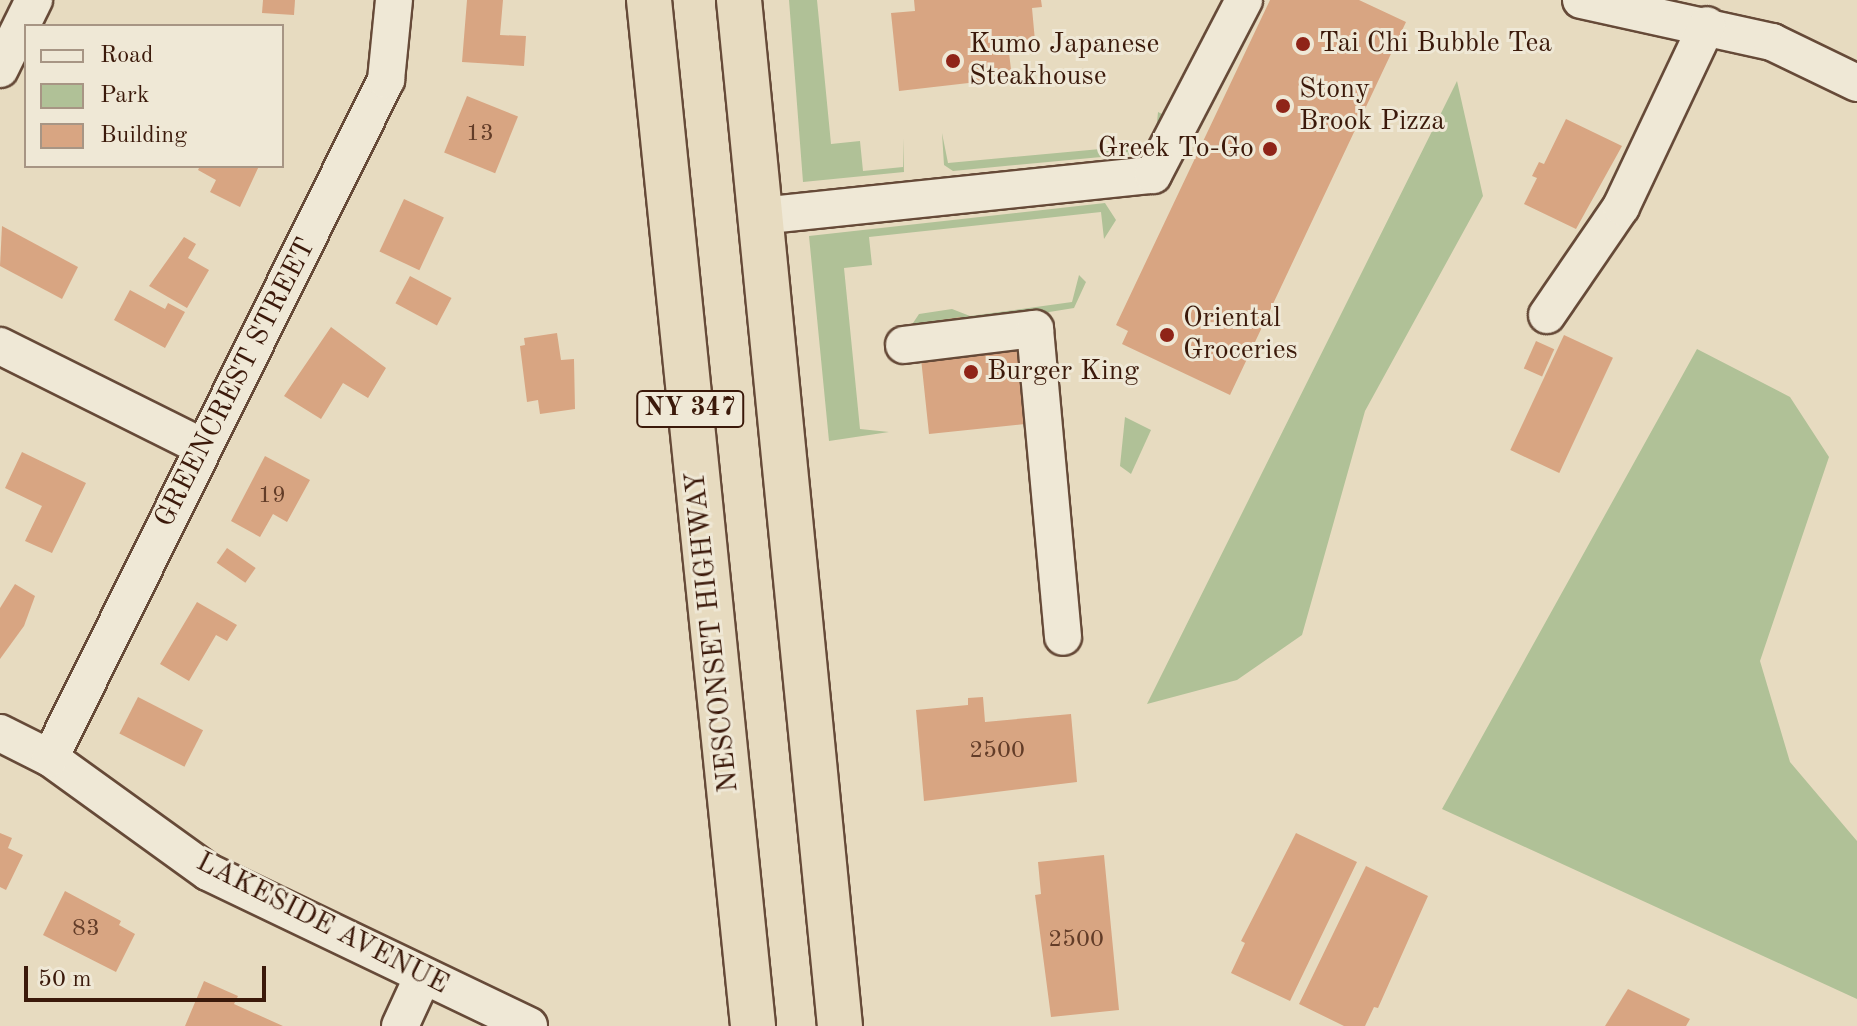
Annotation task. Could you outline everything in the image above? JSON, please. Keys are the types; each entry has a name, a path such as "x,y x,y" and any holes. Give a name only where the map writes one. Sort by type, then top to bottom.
{"highway":[{"name":"NESCONSET HIGHWAY","path":"649,0 753,1026"},
{"name":"NY 347","path":"739,0 838,1012"},
{"path":"838,1012 875,1026"}],"street":[{"path":"0,69 34,0"},
{"name":"GREENCREST STREET","path":"50,758 386,80 394,0"},
{"path":"760,216 1153,175 1244,0"},
{"path":"1581,0 1707,25 1772,42 1857,83"},
{"path":"1547,315 1621,207 1707,25"},
{"path":"904,345 1035,329 1063,637"},
{"path":"0,346 203,447"},
{"name":"LAKESIDE AVENUE","path":"0,733 50,758 208,872 529,1026"},
{"path":"400,1026 423,976"}],"green space":[{"path":"789,0 817,0 831,144 860,141 863,171 903,167 903,138 904,172 803,182"},
{"path":"1457,81 1483,196 1365,411 1302,635 1237,680 1147,704"},
{"path":"1158,112 1170,118 1156,144 1144,153 953,171 944,165 942,133 948,163 1155,144"},
{"path":"1105,203 1116,220 1104,239 1101,212 869,237 872,265 844,268 860,429 889,432 829,441 809,236"},
{"path":"1079,275 1086,282 1074,308 1043,313 1047,348 921,332 911,326 919,314 952,309 970,316 1072,302"},
{"path":"1697,349 1790,397 1829,457 1760,661 1790,762 1857,841 1857,999 1442,809"},
{"path":"1125,417 1151,430 1131,474 1120,466"}],"building":[{"path":"263,0 295,0 294,15 262,13"},
{"path":"467,0 503,0 500,35 526,36 524,66 462,62"},
{"name":"Kumo Japanese Steakhouse","path":"914,0 1041,0 1042,7 1032,8 1035,41 1008,44 1012,78 899,91 891,13 915,11"},
{"path":"1270,0 1359,0 1406,22 1230,395 1122,344 1128,331 1116,325"},
{"path":"467,96 518,117 495,173 444,153"},
{"path":"1566,119 1622,146 1576,229 1524,204 1537,178 1532,176 1539,162 1544,164"},
{"path":"258,168 240,207 210,192 216,180 198,170"},
{"path":"404,199 444,218 419,270 379,252"},
{"path":"2,226 78,267 62,299 0,266"},
{"path":"184,237 196,244 188,258 209,270 187,308 149,286"},
{"path":"410,276 451,298 437,325 395,303"},
{"path":"130,290 165,309 168,303 185,312 165,348 114,320"},
{"name":"Burger King","path":"961,317 963,337 1015,332 1025,424 929,434 920,349 944,347 941,320"},
{"path":"331,327 386,368 368,398 343,383 321,419 284,396"},
{"path":"557,333 561,360 574,359 575,409 540,414 538,400 527,402 520,346 525,345 524,338"},
{"path":"1564,335 1613,358 1559,473 1510,450"},
{"path":"1536,341 1554,349 1542,377 1524,368"},
{"path":"22,452 86,483 52,553 25,541 42,506 5,488"},
{"path":"265,456 310,480 287,522 273,514 260,537 231,521"},
{"path":"227,548 256,568 245,583 217,563"},
{"path":"15,584 35,596 24,626 0,659 0,608"},
{"path":"197,602 237,625 227,641 216,635 189,681 160,664"},
{"path":"138,697 203,730 184,767 119,734"},
{"path":"983,697 985,722 1071,714 1077,782 924,801 916,710 968,705 968,698"},
{"path":"0,833 12,838 8,848 23,855 6,890 0,887"},
{"path":"1296,833 1357,862 1290,1001 1231,973 1245,943 1241,941"},
{"path":"1104,855 1119,1010 1051,1017 1035,895 1041,894 1038,862"},
{"path":"1366,866 1428,896 1378,1008 1374,1007 1365,1026 1344,1026 1299,1004"},
{"path":"65,891 121,921 119,925 135,934 116,972 43,935"},
{"path":"204,981 238,996 234,1004 283,1026 185,1026"},
{"path":"1628,989 1690,1019 1686,1026 1605,1026"}],"place":[{"name":"Tai Chi Bubble Tea","path":"1303,44"},
{"name":"Kumo Japanese Steakhouse","path":"953,61"},
{"name":"Stony Brook Pizza","path":"1283,106"},
{"name":"Greek To-Go","path":"1270,149"},
{"name":"Oriental Groceries","path":"1167,335"},
{"name":"Burger King","path":"971,372"}]}
